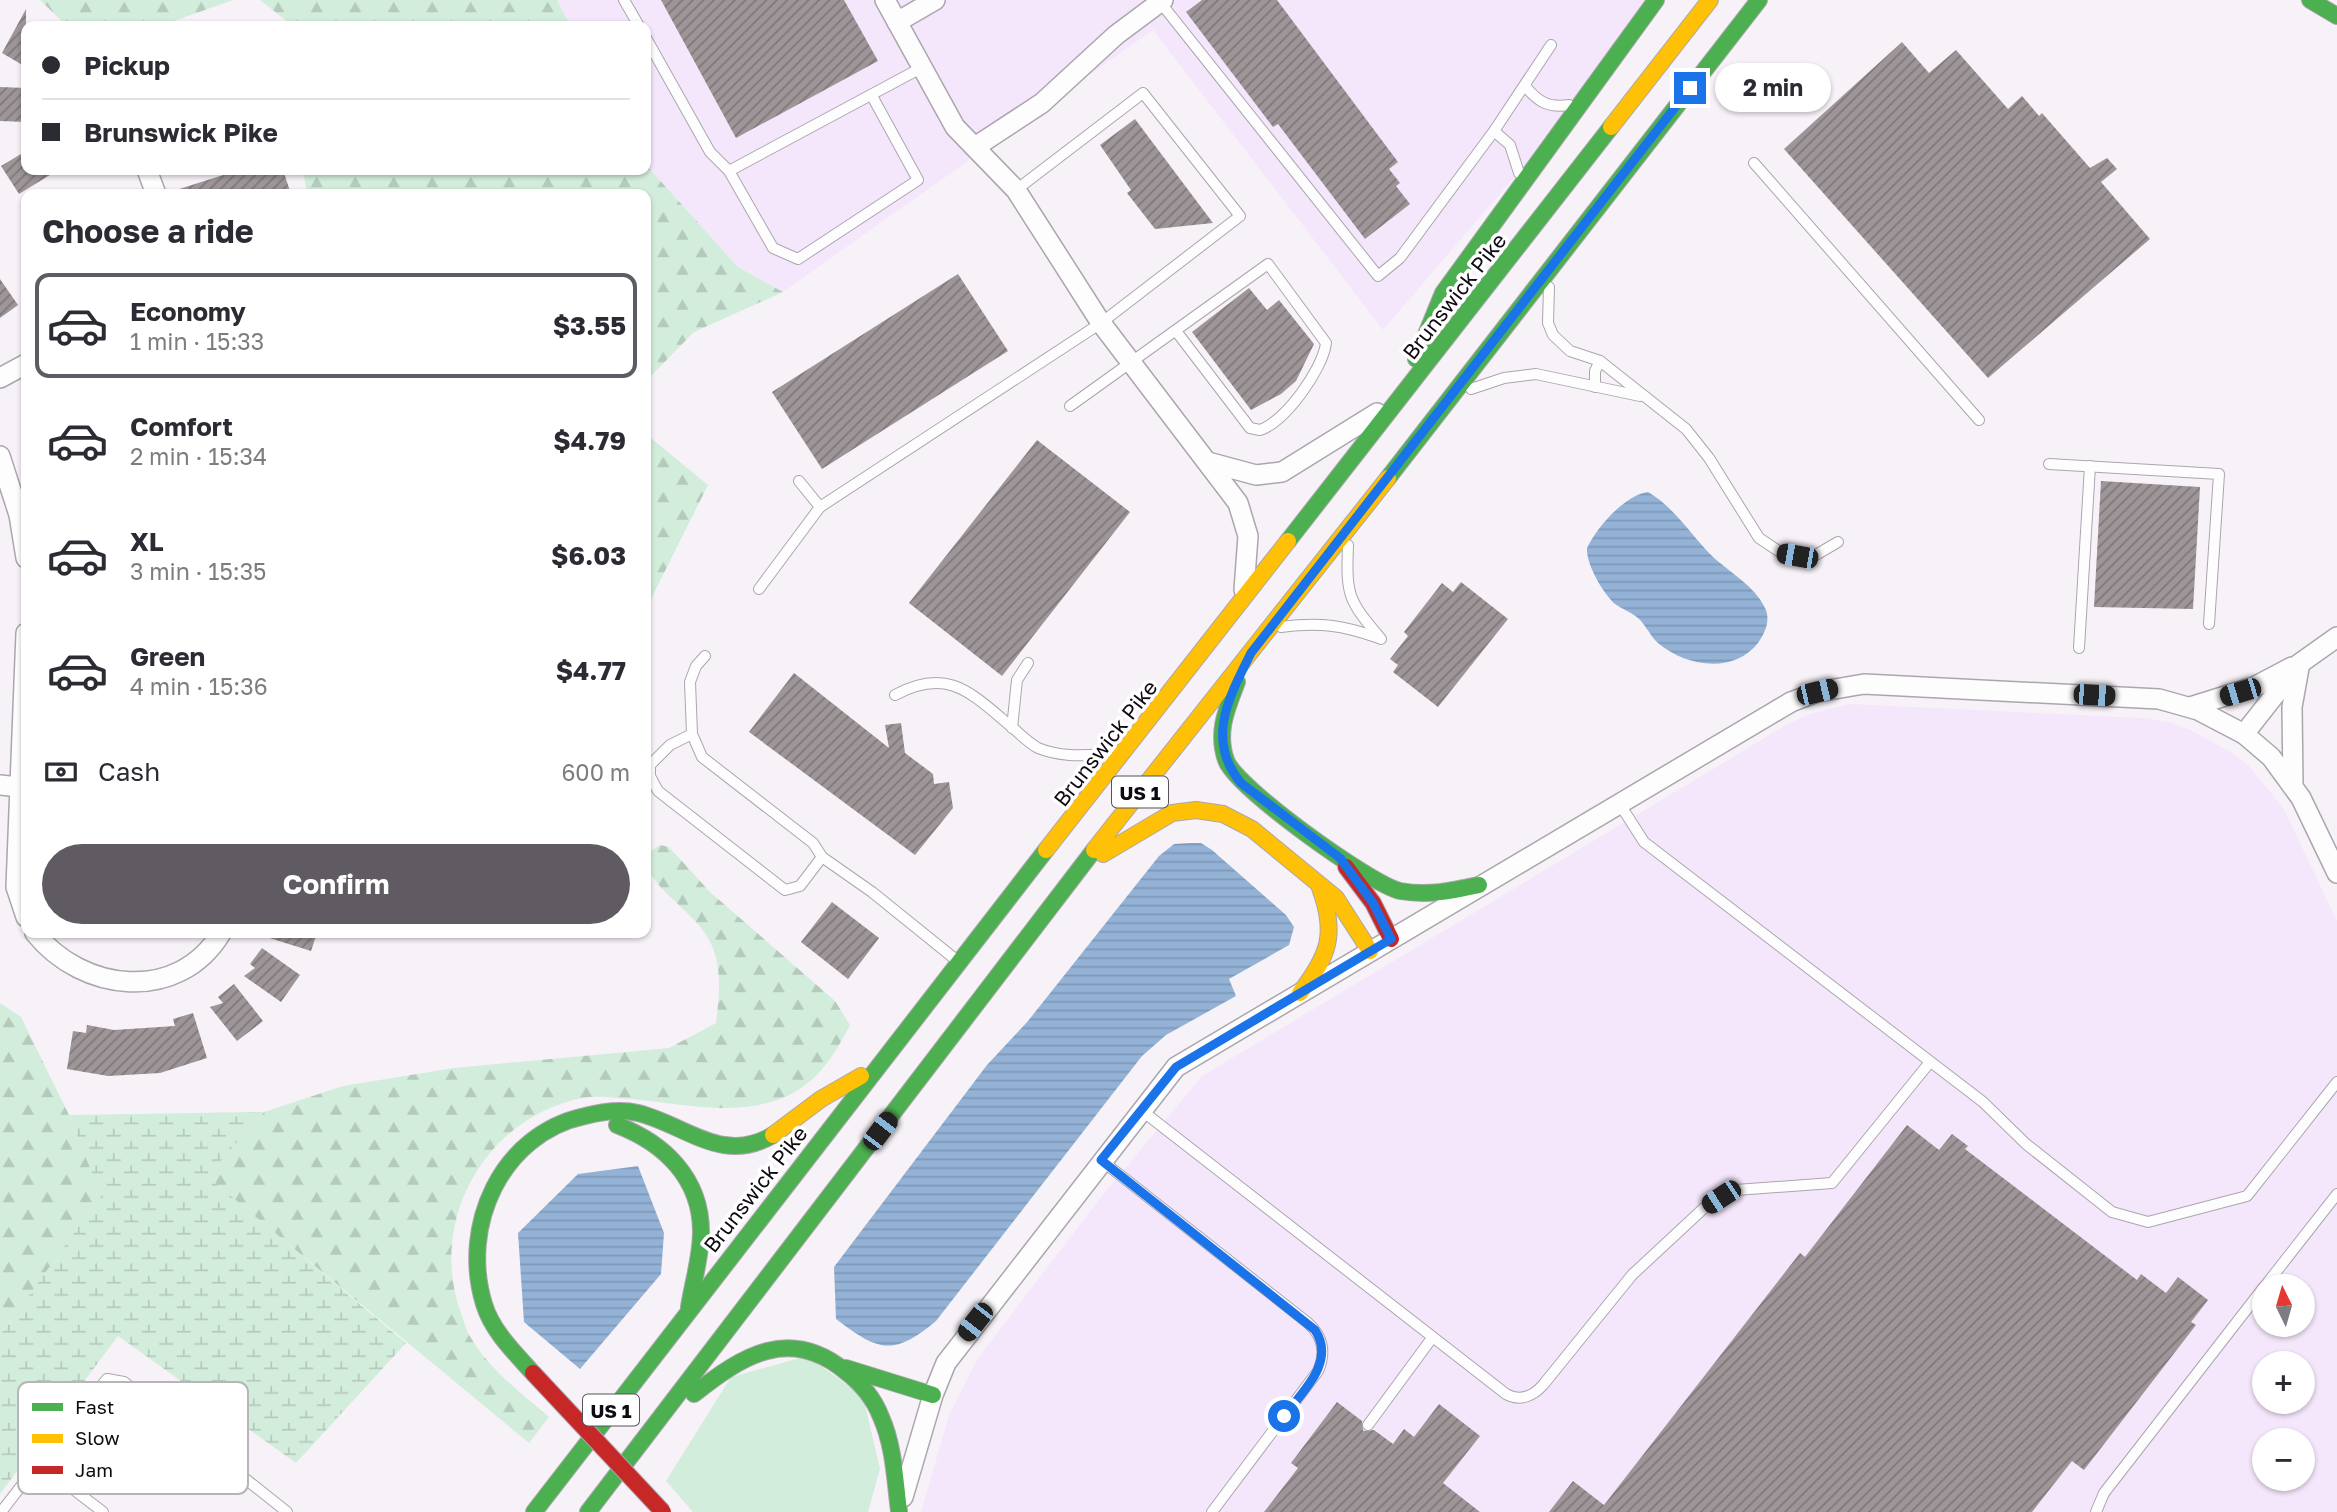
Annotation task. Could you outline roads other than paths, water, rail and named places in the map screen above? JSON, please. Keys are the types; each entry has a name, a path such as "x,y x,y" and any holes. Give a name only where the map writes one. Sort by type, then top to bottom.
{"highway":[{"path":"1401,397 1443,293 1656,0"},
{"name":"Brunswick Pike","path":"534,1512 689,1308 1710,0"},
{"name":"US 1","path":"588,1512 1080,870 1759,0"},
{"path":"2311,0 2337,16"},
{"path":"1251,653 1225,713 1221,738 1226,762 1241,783 1340,858 1396,890 1442,894 1479,885"},
{"path":"1080,870 1157,820 1178,812 1207,811 1245,824 1318,882 1340,902 1370,951"},
{"path":"1340,858 1373,903 1391,939"},
{"path":"1300,993 1321,965 1331,931 1331,914 1318,882"},
{"path":"663,1512 500,1334 484,1304 478,1282 478,1233 487,1200 501,1172 526,1144 556,1126 594,1114 635,1112 657,1118 692,1139 734,1147 771,1138 815,1104 881,1064"},
{"path":"556,1126 589,1122 627,1128 664,1149 680,1167 696,1197 701,1223 689,1308"},
{"path":"648,1434 730,1366 764,1350 802,1348 885,1382 933,1395"},
{"path":"841,1366 877,1408 888,1439 899,1512"}],"street":[{"path":"885,0 955,127 1016,190 1101,323 1238,503 1244,518 1248,559 1242,602"},
{"path":"897,22 935,0"},
{"path":"975,147 1042,103 1115,35 1161,1"},
{"path":"0,378 21,367"},
{"path":"1208,462 1256,475 1282,472 1401,397"},
{"path":"0,456 21,528"},
{"path":"2190,707 2254,687 2299,664 2337,637"},
{"path":"2244,734 2299,664"},
{"path":"2293,785 2292,707 2299,664"},
{"path":"21,682 10,786 16,887 21,902"},
{"path":"899,1512 933,1395 960,1342 1176,1067 1791,702 1841,687 1878,685 2147,698 2190,707 2244,734 2272,757 2293,785 2337,873"},
{"path":"39,938 48,949 84,973 107,980 132,982 158,978 180,970 201,955 216,938"}],"lane":[{"path":"624,0 636,21"},
{"path":"1161,1 1378,276 1399,258 1454,180 1494,131 1551,45"},
{"path":"651,47 710,152 729,171 773,248 798,259 918,180 872,96"},
{"path":"729,171 921,68"},
{"path":"1525,86 1541,103 1558,107 1588,94"},
{"path":"759,589 820,507 1101,323 1240,216 1143,93 1016,190"},
{"path":"1494,131 1510,145 1515,155 1519,172 1516,193"},
{"path":"1754,163 1979,420"},
{"path":"1070,405 1132,364 1176,331 1268,264 1326,343 1325,356 1281,419 1260,430 1250,428 1176,331"},
{"path":"1552,265 1547,308 1553,335 1570,351 1600,360 1642,397 1685,429 1716,468 1747,523 1770,547 1783,554 1814,556 1838,542"},
{"path":"1595,387 1595,371 1600,360"},
{"path":"1450,397 1517,375 1556,377 1642,397"},
{"path":"2049,464 2219,474 2209,624"},
{"path":"2080,648 2090,466"},
{"path":"799,481 820,507"},
{"path":"1270,629 1310,624 1343,626 1381,639 1358,612 1347,586 1348,530"},
{"path":"705,656 696,666 690,682 692,734 702,757 813,843 822,857 872,892 960,963"},
{"path":"1012,728 1017,680 1028,663"},
{"path":"895,695 930,682 949,682 969,692 1034,746 1048,752 1071,756 1124,754"},
{"path":"651,764 670,745 692,734"},
{"path":"651,778 658,791 785,890 800,886 822,857"},
{"path":"1619,803 1644,842 1983,1102 2026,1144 2112,1212 2148,1222 2249,1194 2337,1082"},
{"path":"1141,1109 1506,1394 1524,1397 1535,1393 1632,1275 1674,1233 1704,1209 1736,1190 1832,1183 1930,1062"},
{"path":"1101,1160 1312,1326 1320,1338 1323,1352 1318,1371 1212,1512"},
{"path":"2275,1274 2337,1194"},
{"path":"2096,1512 2104,1493 2252,1304"},
{"path":"1368,1425 1432,1338"},
{"path":"105,1382 107,1379 124,1382"},
{"path":"248,1481 287,1512"},
{"path":"1,1512 18,1491"},
{"path":"80,1494 103,1512"}],"water":[{"path":"1648,492 1658,498 1712,556 1761,600 1767,613 1766,626 1758,643 1748,653 1723,663 1709,664 1682,657 1658,643 1641,621 1615,604 1601,586 1589,562 1587,548 1613,513 1630,499"},
{"path":"1201,843 1286,915 1294,927 1289,945 1229,979 1236,996 1166,1035 1142,1056 936,1321 908,1340 897,1345 886,1345 863,1338 836,1319 834,1267 987,1065 1028,1021 1159,856 1174,844"},
{"path":"638,1166 664,1233 661,1274 580,1369 524,1322 518,1233 578,1174"}]}
